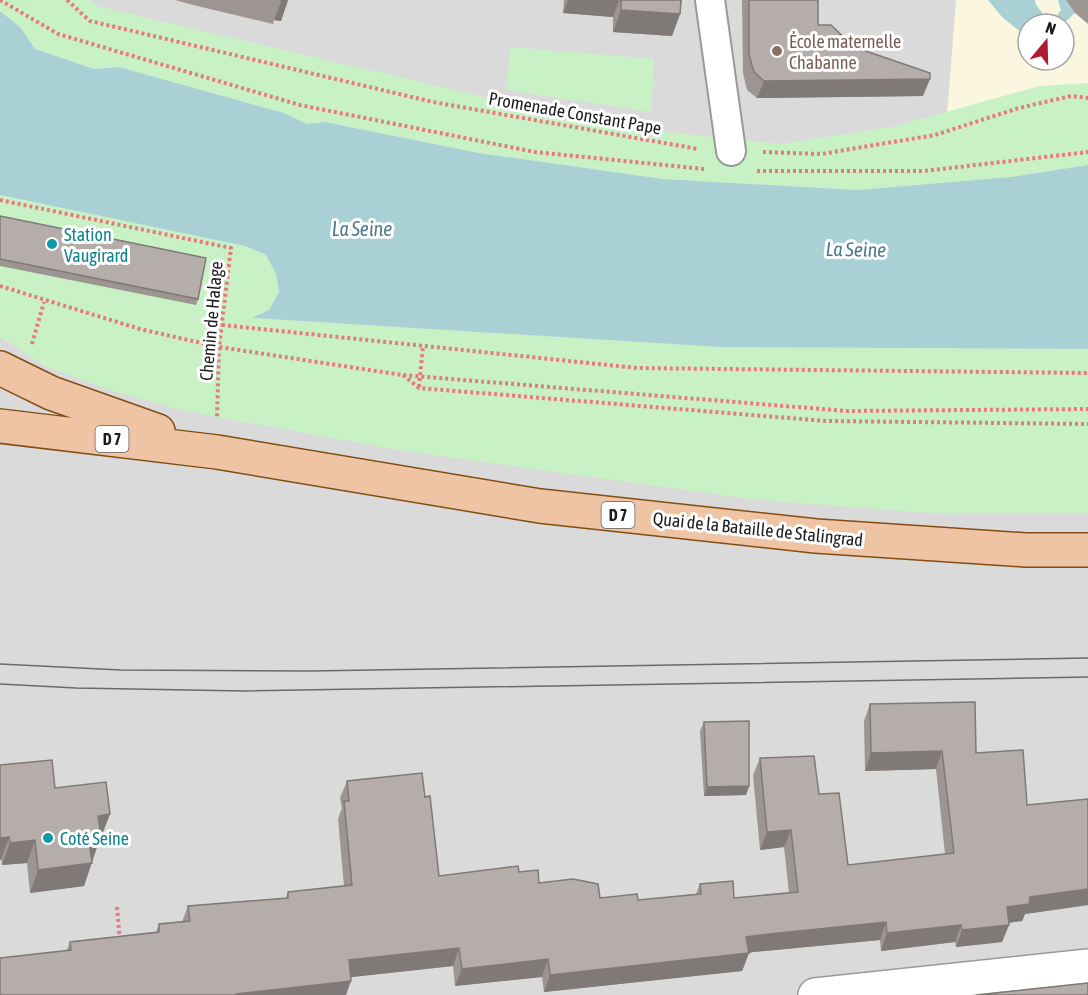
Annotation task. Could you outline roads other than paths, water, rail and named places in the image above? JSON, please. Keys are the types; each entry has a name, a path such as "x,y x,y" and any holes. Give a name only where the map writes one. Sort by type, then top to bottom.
{"main road":[{"name":"Quai de la Bataille de Stalingrad","path":"0,368 51,393 217,452"},
{"name":"Quai de la Bataille de Stalingrad","path":"0,426 217,452 552,507 816,536 1026,550 1088,550"}],"street":[{"path":"710,0 732,164"},
{"path":"815,995 1088,966"}],"water":[{"path":"988,0 1035,0 1042,12 1016,12 1016,28 1002,17"},
{"path":"1058,0 1066,0 1074,12 1060,12"},
{"name":"La Seine","path":"0,11 21,28 35,49 94,69 119,67 284,113 307,124 325,122 479,153 663,179 857,190 1011,177 1088,165 1088,349 721,347 252,318 269,310 279,292 276,274 266,255 245,246 0,195"}],"tram line":[{"path":"0,664 121,670 310,671 1088,658"},
{"path":"0,684 76,688 245,691 1088,677"}],"place":[{"name":"École maternelle Chabanne","path":"777,51"},
{"name":"Station Vaugirard","path":"52,244"},
{"name":"Coté Seine","path":"48,838"}]}
